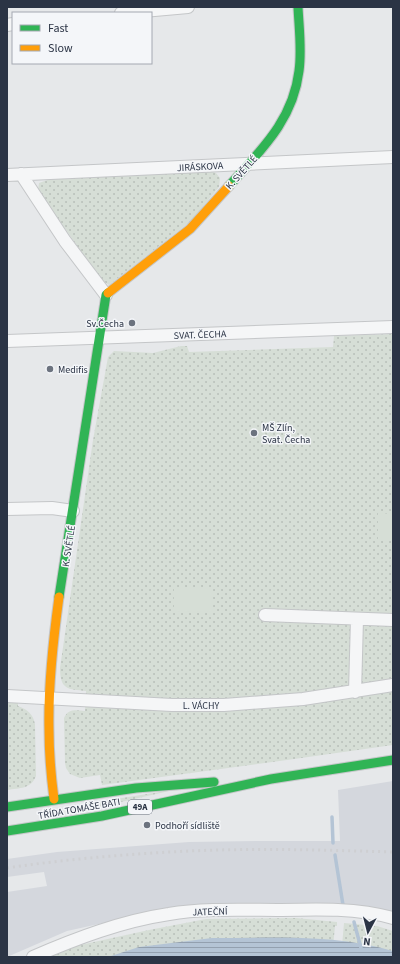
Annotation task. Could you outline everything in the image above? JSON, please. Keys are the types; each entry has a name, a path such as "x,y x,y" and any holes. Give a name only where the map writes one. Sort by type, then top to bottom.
{"street":[{"path":"130,12 188,7"},
{"name":"K. SVĚTLÉ","path":"58,823 52,785 49,699 51,660 106,295 190,229 271,139 294,96 300,46 298,7"},
{"name":"JIRÁSKOVA","path":"7,175 393,157"},
{"path":"21,174 65,241 106,295"},
{"name":"SVAT. ČECHA","path":"7,341 393,328"},
{"path":"7,509 52,508 73,511"},
{"path":"265,615 393,620"},
{"path":"355,692 357,619"},
{"name":"L. VÁCHY","path":"7,696 172,705 224,705 276,702 355,692 393,685"},
{"name":"TŘÍDA TOMÁŠE BATI","path":"7,831 102,816 271,779 393,760"},
{"name":"TŘÍDA TOMÁŠE BATI","path":"7,807 54,799 176,784 271,779"},
{"name":"JATEČNÍ","path":"33,957 71,941 135,921 170,913 200,911 339,910 376,913 393,918"}],"shaded area":[{"path":"208,170 216,173 220,178 219,187 191,221 109,285 101,280 38,190 39,183 50,179"},
{"path":"393,334 393,745 102,785 100,775 80,778 70,774 65,763 64,718 70,711 85,711 86,691 74,690 66,687 63,684 60,675 60,668 93,440 108,357 114,351 153,353 181,346 187,346 189,352 333,347 334,336"},
{"path":"378,513 393,514 393,541 378,541"},
{"path":"174,589 212,589 212,612 174,611"},
{"path":"7,701 18,702 18,706 30,713 33,718 35,724 36,776 28,786 7,790"},
{"path":"393,781 393,923 286,907 195,908 185,905 67,931 7,957 7,892 47,886 44,872 7,877 7,859 57,852 189,842 340,841 338,790"},
{"path":"178,789 90,809 85,807 85,804"},
{"path":"296,918 337,922 337,926 335,926 332,957 50,957 71,947 206,919"},
{"path":"344,923 377,926 393,931 393,957 341,957"}],"water":[{"path":"212,938 326,939 393,951 393,957 108,957 139,947"}],"waterway":[{"path":"332,817 333,843"},
{"path":"335,855 343,905"},
{"path":"354,922 361,948"}],"railway":[{"path":"7,868 98,857 189,851 266,849 393,852"}],"traffic: fast":[{"path":"229,186 273,134 290,105 296,89 300,63 298,7"},
{"path":"59,597 106,295 108,293"},
{"path":"7,831 102,816 271,779 393,760"},
{"path":"7,807 136,788 214,782"}],"traffic: slow":[{"path":"108,293 190,229 229,186"},
{"path":"54,799 49,746 49,696 59,597"}],"place":[{"name":"Sv.Čecha","path":"132,323"},
{"name":"Medifis","path":"50,369"},
{"name":"MŠ Zlín, Svat. Čecha","path":"254,433"},
{"name":"Podhoří sídliště","path":"147,825"}]}
